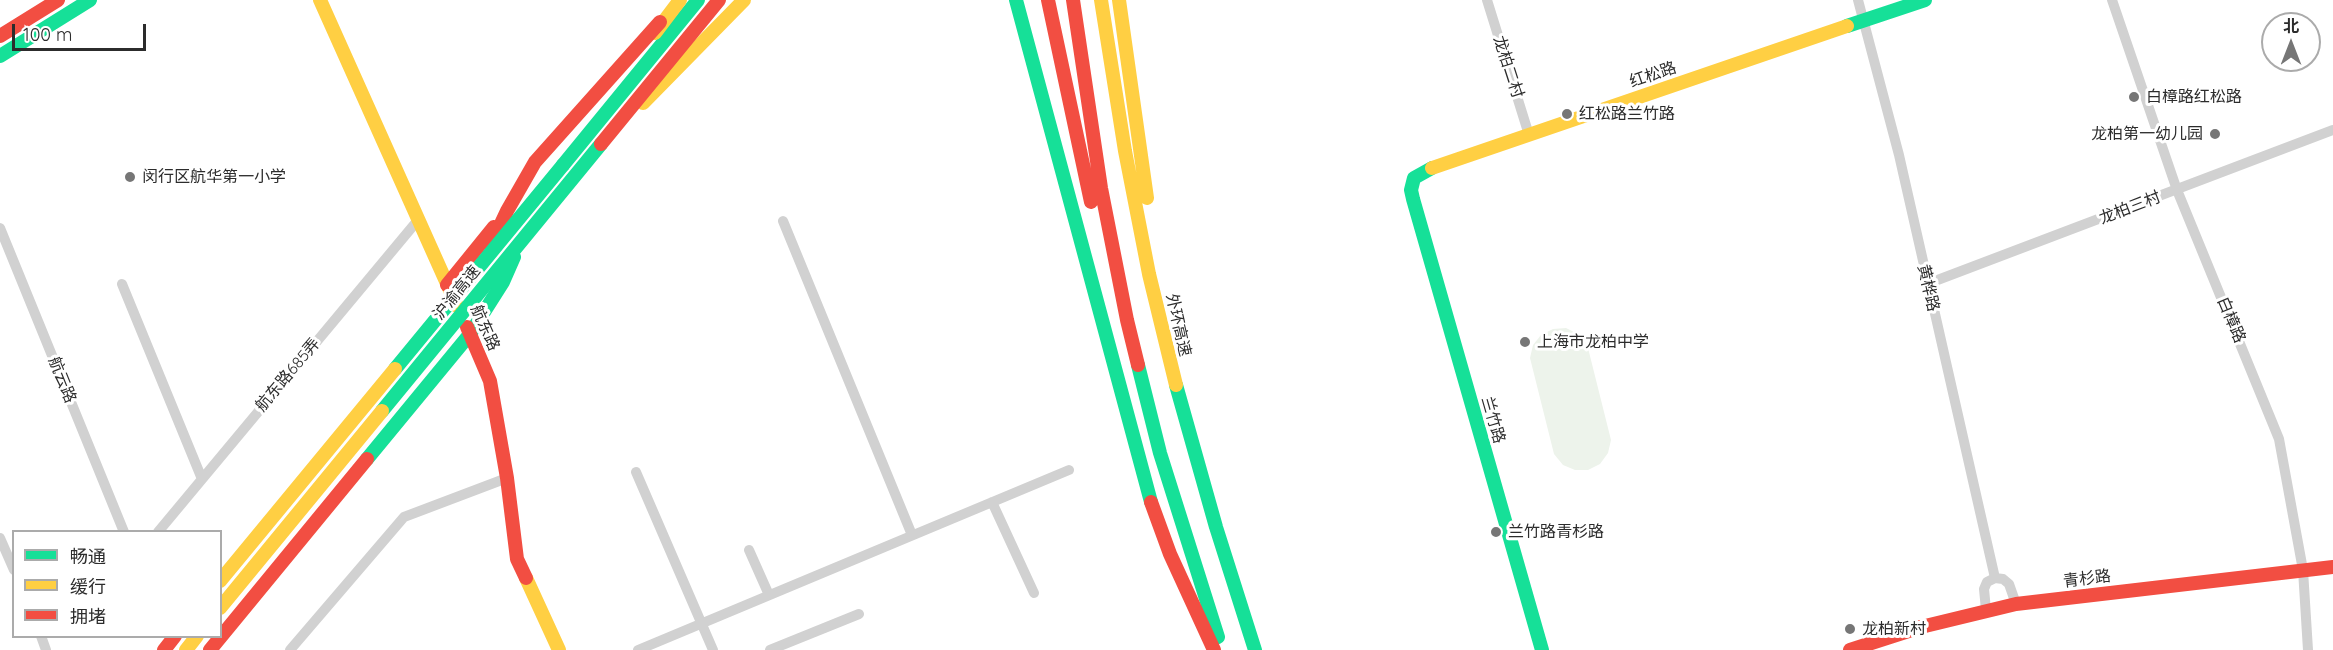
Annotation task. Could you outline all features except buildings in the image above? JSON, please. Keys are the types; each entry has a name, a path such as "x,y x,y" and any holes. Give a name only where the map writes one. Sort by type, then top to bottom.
{"main road":[{"path":"0,36 58,0"},
{"path":"0,56 90,0"},
{"name":"航东路","path":"321,0 490,381 507,478 517,559 559,650"},
{"path":"562,165 679,0"},
{"path":"222,590 480,270 507,211 536,162 679,0"},
{"name":"沪渝高速","path":"222,580 698,0"},
{"path":"222,635 470,334 503,282 524,235 592,143 714,0"},
{"name":"沪渝高速","path":"222,606 719,0"},
{"path":"688,30 717,15 730,0"},
{"path":"606,138 701,46 744,0"},
{"path":"1016,0 1153,508 1170,554 1214,650"},
{"path":"1047,0 1081,159 1121,322 1222,650"},
{"path":"1073,0 1103,199 1127,320 1160,453"},
{"name":"外环高速","path":"1101,0 1125,151 1149,274 1177,390 1216,527 1255,650"},
{"path":"1119,0 1138,145 1177,390"},
{"name":"红松路","path":"1413,199 1412,185 1414,178 1420,173 1925,0"},
{"name":"兰竹路","path":"1413,199 1542,650"},
{"path":"447,285 507,211"},
{"name":"青杉路","path":"1850,650 1921,627 2016,604 2333,567"},
{"path":"210,650 220,638"},
{"path":"164,650 179,642"}],"street":[{"name":"龙柏二村","path":"1487,0 1529,135"},
{"name":"黄桦路","path":"1858,0 1899,155 1995,578"},
{"name":"白樟路","path":"2112,0 2177,190 2280,439 2303,570 2308,650"},
{"name":"龙柏三村","path":"1927,284 2333,130"},
{"name":"航东路685弄","path":"159,530 418,220"},
{"path":"783,221 912,535"},
{"name":"航云路","path":"0,228 124,530"},
{"path":"122,284 202,479"},
{"path":"638,650 1069,470"},
{"path":"636,472 713,650"},
{"path":"290,650 404,517 507,478"},
{"path":"992,502 1034,593"},
{"path":"0,538 12,565"},
{"path":"749,550 769,595"},
{"path":"1986,610 1984,594 1986,585 1995,578 2003,579 2009,584 2016,604"},
{"path":"770,650 859,614"}],"shaded area":[{"path":"1566,328 1578,334 1587,344 1611,440 1608,453 1600,464 1588,470 1575,470 1563,465 1554,454 1530,358 1533,345 1541,335 1553,329"}],"traffic: fast":[{"path":"0,56 90,0"},
{"path":"563,165 698,0"},
{"path":"1016,0 1151,502"},
{"path":"1847,26 1925,0"},
{"path":"382,411 601,144"},
{"path":"395,369 563,165"},
{"path":"1432,168 1414,178 1411,190 1413,199 1542,650"},
{"path":"367,459 470,334 503,282 514,257"},
{"path":"1138,365 1160,453 1218,637"},
{"path":"1176,385 1216,527 1255,650"}],"traffic: slow":[{"path":"320,0 457,306"},
{"path":"655,33 680,0"},
{"path":"643,103 744,0"},
{"path":"1101,0 1125,151 1149,274 1176,385"},
{"path":"1119,0 1147,198"},
{"path":"1432,168 1847,26"},
{"path":"222,579 395,369"},
{"path":"222,606 382,411"},
{"path":"526,578 559,650"},
{"path":"186,650 195,638"}],"traffic: jam":[{"path":"0,36 58,0"},
{"path":"601,144 719,0"},
{"path":"1048,0 1091,202"},
{"path":"1073,0 1101,188 1138,365"},
{"path":"491,245 535,162 660,22"},
{"path":"447,285 494,227"},
{"path":"467,327 490,381 507,478 517,559 526,578"},
{"path":"222,635 367,459"},
{"path":"1151,502 1170,554 1214,650"},
{"path":"1850,650 1921,627 2016,604 2333,567"},
{"path":"164,650 173,638"},
{"path":"210,650 220,638"}],"place":[{"name":"白樟路红松路","path":"2134,97"},
{"name":"红松路兰竹路","path":"1567,114"},
{"name":"龙柏第一幼儿园","path":"2215,134"},
{"name":"闵行区航华第一小学","path":"130,177"},
{"name":"上海市龙柏中学","path":"1525,342"},
{"name":"兰竹路青杉路","path":"1496,532"},
{"name":"龙柏新村","path":"1850,629"}]}
